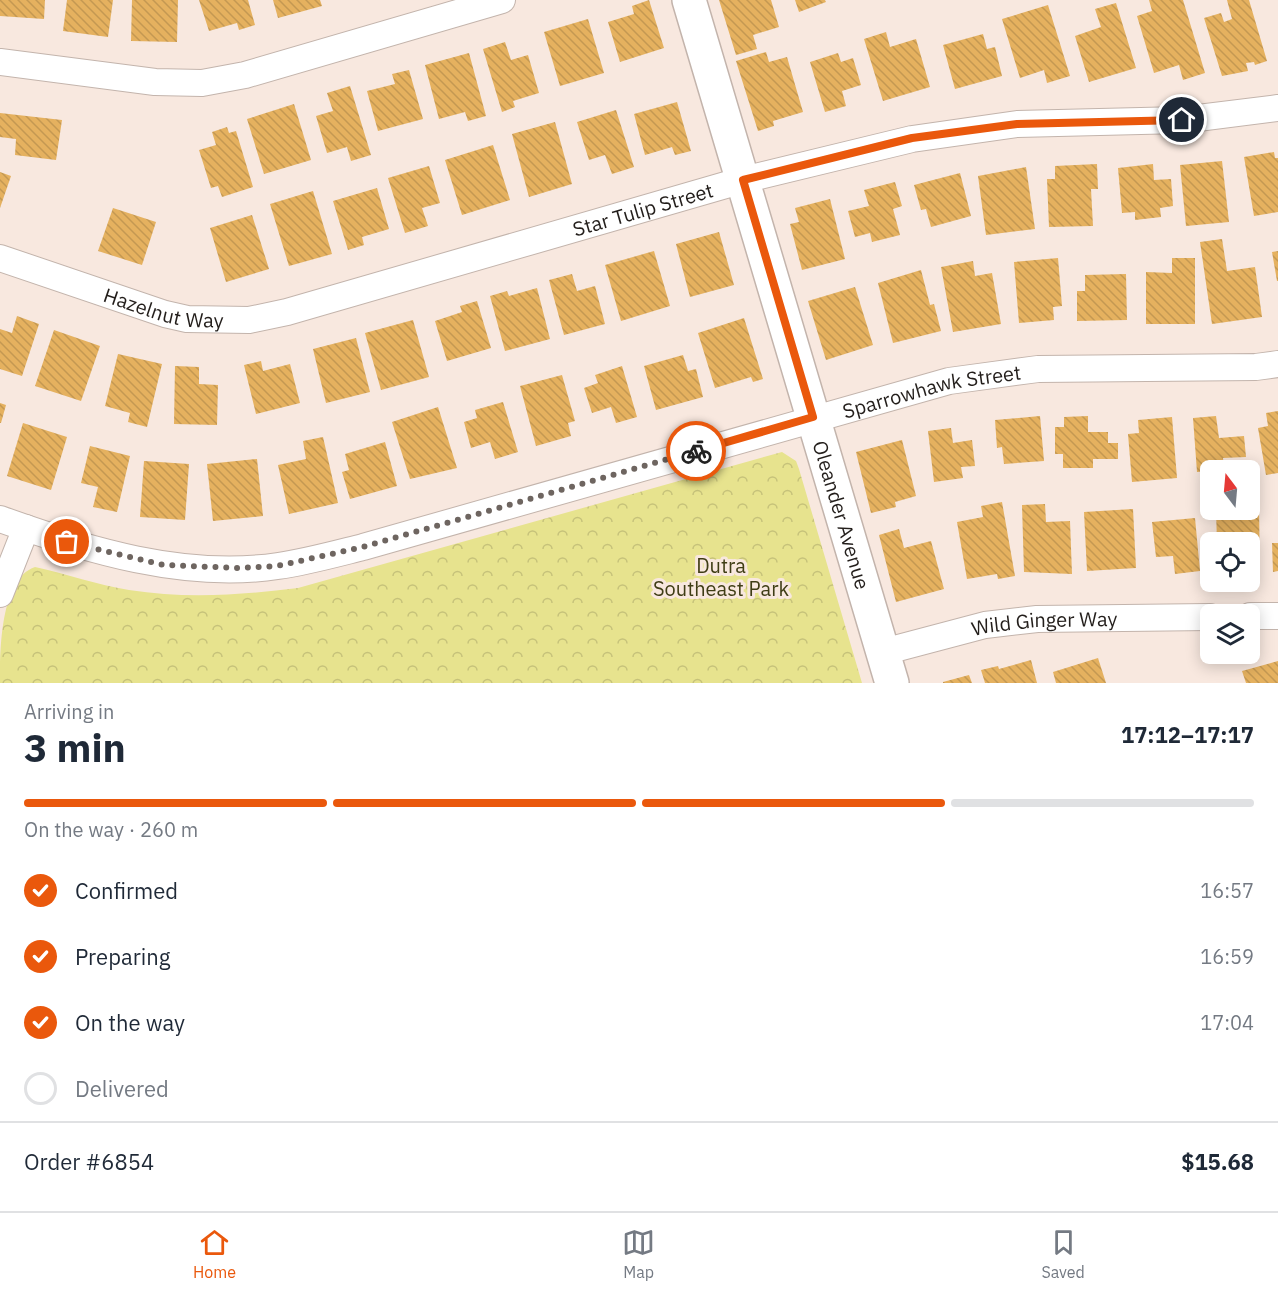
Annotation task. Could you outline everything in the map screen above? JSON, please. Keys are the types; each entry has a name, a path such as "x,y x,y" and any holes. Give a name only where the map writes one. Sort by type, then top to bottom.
{"street":[{"path":"0,62 155,82 202,83 245,75 502,0"},
{"name":"Oleander Avenue","path":"689,0 892,683"},
{"name":"Star Tulip Street","path":"331,299 743,180 912,138 1005,126 1182,120 1278,108"},
{"name":"Hazelnut Way","path":"0,258 165,314 187,319 249,320 331,299"},
{"name":"Sparrowhawk Street","path":"0,519 77,545 164,565 238,568 277,566 363,547 813,417 949,381 1038,369 1256,367 1278,364"},
{"path":"0,594 26,528"},
{"path":"1260,616 1278,616"},
{"name":"Wild Ginger Way","path":"883,652 985,625 1037,619 1200,617"}],"green space":[{"name":"Dutra Southeast Park","path":"782,452 796,461 799,469 862,683 0,683 2,635 9,601 23,574 35,567 105,585 150,593 214,595 298,588"}],"building":[{"path":"0,0 45,0 44,19 0,16"},
{"path":"67,0 113,0 108,37 63,31"},
{"path":"132,0 178,0 177,42 131,41"},
{"path":"199,0 248,0 255,25 239,30 237,23 209,31"},
{"path":"273,0 320,0 322,6 278,18"},
{"path":"649,0 664,48 620,62 608,22 634,14 632,6"},
{"path":"719,0 771,0 779,27 753,35 757,49 736,55"},
{"path":"795,0 825,0 826,2 799,12"},
{"path":"1149,0 1183,0 1205,73 1183,80 1179,65 1154,73 1137,16 1152,11"},
{"path":"1227,0 1249,0 1267,61 1255,65 1254,62 1246,63 1248,71 1222,76 1204,18 1221,13 1224,22 1232,19"},
{"path":"1116,3 1136,68 1089,82 1075,36 1101,27 1095,9"},
{"path":"1048,5 1070,76 1047,83 1044,70 1020,78 1002,19"},
{"path":"588,19 604,73 560,86 544,32"},
{"path":"886,32 890,47 916,39 930,87 883,101 864,39"},
{"path":"983,34 987,49 995,47 1002,76 955,89 943,45"},
{"path":"505,42 511,60 528,55 539,93 513,101 515,107 502,112 483,49"},
{"path":"766,52 769,62 787,57 803,112 773,121 774,126 758,131 736,61"},
{"path":"469,53 486,116 468,121 465,112 439,119 425,65"},
{"path":"838,53 841,62 853,58 861,85 842,91 846,106 825,112 810,62"},
{"path":"409,70 423,119 378,131 367,91 395,84 392,74"},
{"path":"350,86 371,155 351,161 347,147 327,153 316,116 333,111 327,93"},
{"path":"677,102 691,151 675,155 672,147 645,155 634,114"},
{"path":"294,104 311,160 264,174 247,119"},
{"path":"616,110 634,167 612,174 605,155 589,160 577,122"},
{"path":"0,113 62,120 56,160 15,155 16,139 0,137"},
{"path":"555,122 572,184 529,197 512,134"},
{"path":"227,127 229,133 236,131 253,187 222,197 218,186 211,188 199,150 216,145 212,132"},
{"path":"493,145 510,200 462,215 445,160"},
{"path":"1274,152 1275,158 1278,158 1278,212 1254,216 1244,157"},
{"path":"1222,161 1229,222 1186,226 1180,165"},
{"path":"1097,164 1098,189 1091,189 1093,226 1049,227 1047,179 1055,179 1055,166"},
{"path":"1153,164 1154,180 1171,179 1173,206 1160,208 1161,217 1135,220 1135,212 1122,213 1118,168"},
{"path":"429,166 440,203 422,208 428,226 405,233 388,178"},
{"path":"1026,167 1035,229 986,235 978,176"},
{"path":"0,172 11,176 0,208"},
{"path":"960,173 971,216 931,227 926,209 921,210 914,185"},
{"path":"895,182 902,206 893,209 900,235 872,242 870,233 855,237 848,211 869,206 864,190"},
{"path":"377,188 389,229 362,237 364,245 348,250 333,201"},
{"path":"313,191 332,254 289,266 270,204"},
{"path":"830,199 845,259 802,270 790,224 799,222 795,208"},
{"path":"113,208 156,222 142,265 98,251"},
{"path":"252,215 269,269 226,282 210,228"},
{"path":"719,232 734,285 690,297 676,244"},
{"path":"1222,239 1227,271 1255,267 1262,317 1212,324 1200,242"},
{"path":"654,251 670,306 621,321 605,265"},
{"path":"1278,251 1278,281 1277,281 1272,252"},
{"path":"1058,258 1062,306 1053,307 1054,320 1019,323 1014,262"},
{"path":"1172,258 1195,258 1195,324 1146,324 1146,272 1172,273"},
{"path":"973,261 975,276 992,273 1001,324 953,332 941,267"},
{"path":"921,270 930,305 934,304 941,331 893,343 878,283"},
{"path":"572,274 577,291 595,286 605,324 564,335 549,280"},
{"path":"1126,274 1127,320 1077,321 1077,291 1085,291 1085,275"},
{"path":"855,287 873,345 826,360 808,301"},
{"path":"537,288 550,339 505,351 490,296 507,291 509,296"},
{"path":"477,301 491,348 447,361 435,321 462,312 460,306"},
{"path":"17,316 39,324 22,376 0,369 0,329 12,333"},
{"path":"744,318 763,379 753,382 751,377 715,388 698,333"},
{"path":"413,320 429,377 381,390 365,333"},
{"path":"54,330 100,346 81,401 35,386"},
{"path":"356,338 370,392 326,403 313,349"},
{"path":"118,354 162,364 147,427 128,422 130,413 105,406"},
{"path":"683,355 688,371 696,369 703,397 656,410 644,366"},
{"path":"261,361 263,371 290,364 300,403 256,414 244,365"},
{"path":"175,366 199,367 199,384 218,385 217,425 174,424"},
{"path":"622,366 637,417 616,423 611,407 592,413 584,388 598,383 595,375"},
{"path":"562,375 575,421 568,423 571,436 536,446 520,386"},
{"path":"503,402 518,452 495,459 490,442 471,448 464,422 477,418 475,410"},
{"path":"0,403 6,405 1,423 0,423"},
{"path":"438,407 457,468 410,479 392,422"},
{"path":"1278,411 1278,473 1266,475 1258,428 1268,426 1266,413"},
{"path":"1040,416 1044,461 1004,464 1002,447 997,448 995,420"},
{"path":"1088,416 1088,432 1108,432 1108,443 1118,443 1118,459 1093,459 1093,468 1063,468 1063,454 1055,454 1055,427 1064,427 1064,417"},
{"path":"1216,416 1219,438 1244,436 1246,457 1200,460 1200,472 1197,472 1193,418"},
{"path":"1172,417 1177,478 1132,482 1128,434 1139,433 1138,420"},
{"path":"23,423 67,437 51,490 7,476"},
{"path":"951,428 953,443 972,440 975,466 961,467 963,478 934,482 928,431"},
{"path":"323,437 338,503 289,514 278,465 306,459 303,441"},
{"path":"902,440 916,496 895,502 896,507 871,513 856,452"},
{"path":"385,442 397,486 350,499 342,472 349,470 345,454"},
{"path":"90,446 130,456 117,512 93,507 98,487 81,483"},
{"path":"257,459 263,516 213,521 207,464"},
{"path":"144,461 189,464 185,520 140,517"},
{"path":"1002,502 1015,576 998,579 997,574 967,579 957,522 983,517 981,506"},
{"path":"1045,504 1046,522 1070,521 1072,574 1024,572 1022,505"},
{"path":"1133,509 1136,568 1087,571 1084,512"},
{"path":"1195,518 1200,571 1175,574 1173,556 1156,557 1152,522"},
{"path":"1216,520 1259,520 1259,532 1217,532"},
{"path":"899,529 904,548 931,541 944,589 896,602 879,535"},
{"path":"1272,543 1278,543 1278,571 1273,572"},
{"path":"1098,658 1106,683 1056,683 1053,672"},
{"path":"1031,660 1037,683 985,683 981,670 998,666 999,669"},
{"path":"1278,661 1278,683 1246,683 1242,671"},
{"path":"969,675 972,683 943,683 943,682"}],"way so far":[{"path":"67,542 164,565 238,568 277,566 363,547 696,451"}],"route":[{"path":"696,451 813,417 743,180 912,138 1017,124 1182,120"}]}
